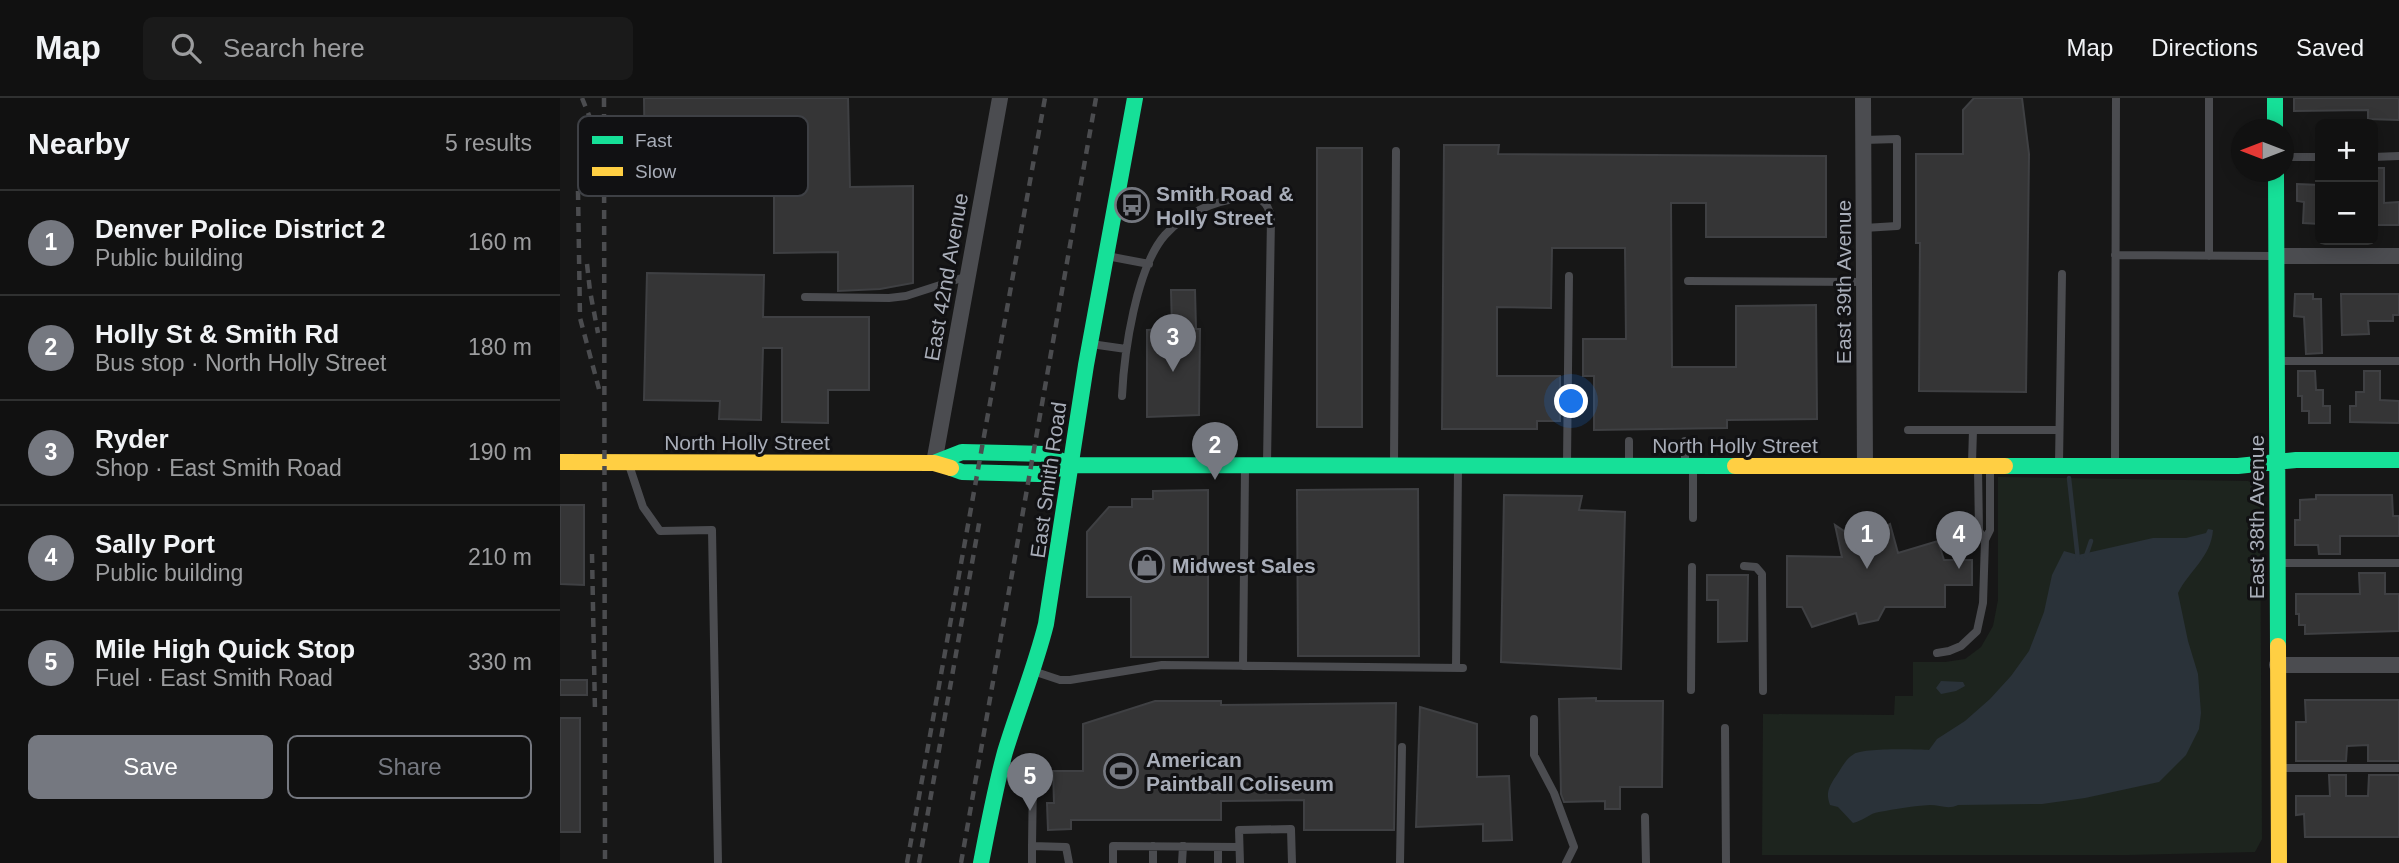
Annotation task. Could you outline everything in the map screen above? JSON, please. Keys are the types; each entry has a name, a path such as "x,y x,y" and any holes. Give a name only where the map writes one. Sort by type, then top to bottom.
{"street":[{"name":"East 42nd Avenue","path":"934,463 1000,98"},
{"name":"East Smith Road","path":"981,863 1003,763 1034,671 1050,603 1090,344 1135,98"},
{"name":"East 39th Avenue","path":"1863,98 1865,466"},
{"path":"2275,98 2276,119"},
{"name":"East 38th Avenue","path":"2276,182 2279,863"},
{"path":"2277,256 2399,256"},
{"name":"North Holly Street","path":"560,463 934,463 962,452 1046,454 1071,466 2238,466 2296,460 2399,460"},
{"path":"2277,665 2399,664"}],"lane":[{"path":"2115,466 2116,98"},
{"path":"2209,98 2210,256"},
{"path":"1863,140 1897,139 1897,226 1864,228"},
{"path":"1394,466 1396,151"},
{"path":"2378,156 2399,156"},
{"path":"2294,157 2315,157"},
{"path":"1122,396 1126,349 1137,301 1149,264 1164,236 1194,212 1231,199 1261,198 1267,203 1271,218 1267,466"},
{"path":"2115,255 2277,256"},
{"path":"1106,256 1149,264"},
{"path":"2059,466 2062,274"},
{"path":"805,298 906,296 968,276"},
{"path":"1567,466 1570,276"},
{"path":"1688,281 1864,282"},
{"path":"1090,344 1126,349"},
{"path":"2277,361 2399,361"},
{"path":"1908,430 2059,430"},
{"path":"1937,653 1961,646 1977,631 1983,603 1985,540 1990,530 1973,430"},
{"path":"1629,441 1629,466"},
{"path":"1685,441 1693,518"},
{"path":"628,463 643,507 660,531 712,530 718,863"},
{"path":"1243,666 1245,466"},
{"path":"1034,671 1060,680 1070,680 1162,665 1459,668 1458,466"},
{"path":"2278,563 2399,563"},
{"path":"1744,566 1756,567 1762,574 1763,691"},
{"path":"1691,690 1692,567"},
{"path":"1534,719 1534,755 1554,793 1574,847 1566,863"},
{"path":"1725,728 1726,863"},
{"path":"1400,863 1402,747"},
{"path":"1003,763 1033,777 1032,863"},
{"path":"2278,768 2399,768"},
{"path":"1645,817 1646,863"},
{"path":"1240,863 1240,830 1292,829 1292,863"},
{"path":"1031,846 1066,847 1069,863"},
{"path":"1113,863 1113,846 1240,847"},
{"path":"1153,846 1153,863"},
{"path":"1182,863 1183,846"},
{"path":"1218,847 1218,863"}],"shaded area":[{"path":"1998,477 2248,481 2255,484 2260,493 2262,839 2255,852 2129,855 1762,855 1763,714 1894,715 1895,696 1913,696 1913,662 1965,659 1981,647 1993,626 1998,600"},
{"path":"2208,529 2213,530 2208,548 2178,593 2198,674 2201,713 2199,729 2186,755 2159,782 2042,804 1911,807 1876,813 1853,823 1838,807 1830,805 1830,786 1845,762 1854,754 1879,750 1929,750 1937,739 1965,721 1990,699 2029,651 2044,612 2052,575 2064,551 2078,555 2153,538 2186,538 2206,533"},
{"path":"1941,681 1963,682 1965,686 1941,694 1936,688"}],"building":[{"path":"644,98 848,98 850,187 913,186 913,283 880,289 838,291 838,252 774,253 774,196 808,196 808,116 644,116"},
{"path":"1974,98 2022,98 2029,154 2026,392 1919,391 1920,243 1916,243 1916,154 1963,154 1963,110"},
{"path":"2294,98 2399,98 2399,120 2368,119 2368,110 2294,111"},
{"path":"1444,145 1499,145 1498,154 1826,156 1826,237 1706,237 1706,203 1671,203 1672,367 1736,367 1736,306 1816,305 1817,419 1727,420 1727,428 1594,430 1594,376 1583,376 1583,339 1626,339 1625,248 1552,248 1551,308 1497,307 1497,376 1560,376 1560,421 1537,421 1537,429 1442,429"},
{"path":"1317,148 1362,148 1362,427 1317,427"},
{"path":"2378,168 2384,168 2384,203 2399,202 2399,225 2378,225"},
{"path":"2297,184 2315,185 2315,224 2303,223 2304,202 2297,201"},
{"path":"647,273 764,275 763,317 869,317 869,390 828,390 828,423 782,422 782,348 763,348 761,420 719,419 720,401 644,400"},
{"path":"1171,290 1195,290 1196,329 1200,329 1199,415 1147,417 1147,330 1172,329"},
{"path":"2295,294 2313,294 2313,299 2321,299 2322,353 2306,354 2304,317 2294,316"},
{"path":"2341,294 2399,294 2399,315 2393,315 2393,321 2368,321 2369,334 2342,335"},
{"path":"2298,371 2315,371 2316,390 2323,390 2323,406 2330,406 2330,423 2309,423 2309,411 2302,411 2302,396 2298,396"},
{"path":"2364,371 2380,371 2380,400 2399,401 2399,423 2350,422 2350,406 2356,406 2356,392 2364,392"},
{"path":"1418,489 1419,656 1298,656 1297,490"},
{"name":"Midwest Sales","path":"1208,490 1208,657 1131,657 1131,597 1087,597 1087,532 1109,507 1132,507 1132,499 1153,499 1153,491"},
{"path":"1504,495 1582,496 1579,510 1625,512 1621,669 1501,662"},
{"path":"2316,495 2392,495 2393,516 2399,516 2399,536 2340,536 2340,554 2319,554 2318,545 2295,545 2295,520 2300,520 2300,500 2316,499"},
{"path":"560,505 584,505 584,585 560,584"},
{"path":"1890,524 1898,553 1938,541 1944,560 1972,560 1972,585 1945,585 1945,607 1885,607 1878,620 1859,624 1856,613 1812,627 1802,607 1787,607 1787,556 1842,557 1835,525 1859,541"},
{"path":"2359,573 2385,573 2385,594 2399,594 2399,631 2305,634 2305,625 2299,625 2299,614 2296,614 2296,594 2360,594"},
{"path":"1707,575 1748,575 1747,641 1718,642 1718,600 1707,600"},
{"path":"560,680 587,680 587,695 560,695"},
{"path":"1596,698 1596,701 1663,701 1662,787 1620,787 1620,809 1605,809 1605,801 1564,802 1561,794 1559,699"},
{"path":"2305,700 2399,700 2399,761 2368,761 2368,745 2347,746 2346,761 2296,761 2296,722 2306,722"},
{"path":"1155,701 1221,701 1221,705 1396,703 1394,830 1304,830 1304,800 1221,801 1221,820 1071,820 1071,829 1048,830 1047,803 1054,803 1053,771 1083,771 1083,724"},
{"path":"1420,707 1477,724 1477,777 1509,776 1512,840 1483,841 1483,824 1416,827"},
{"path":"560,718 580,718 580,832 560,832"},
{"path":"2329,775 2346,775 2346,796 2368,796 2369,775 2399,775 2399,837 2305,837 2304,814 2296,815 2296,796 2330,796"}],"waterway":[{"path":"2069,478 2078,560"},
{"path":"2086,556 2091,541"}],"railway":[{"path":"582,98 589,116"},
{"path":"604,98 604,116"},
{"path":"907,863 1045,98"},
{"path":"961,863 1096,98"},
{"path":"578,196 580,318 599,389"},
{"path":"604,196 605,863"},
{"path":"587,264 598,333"},
{"path":"919,863 980,518"},
{"path":"592,554 595,712"}],"traffic: fast":[{"path":"981,863 1005,752 1046,624 1086,365 1135,98"},
{"path":"2275,98 2275,119"},
{"path":"2276,182 2278,646"},
{"path":"934,463 962,452 1046,454 1071,465"},
{"path":"2005,466 2238,466 2296,460 2399,460"},
{"path":"951,468 962,472 1039,474 1071,465 1735,466"}],"traffic: slow":[{"path":"560,462 934,463 951,468"},
{"path":"1735,466 2005,466"},
{"path":"2278,646 2279,863"}],"place":[{"name":"Smith Road & Holly Street","path":"1132,205"},
{"name":"Ryder","path":"1173,372"},
{"name":"Holly St & Smith Rd","path":"1215,480"},
{"name":"Midwest Sales","path":"1147,565"},
{"name":"Denver Police District 2","path":"1867,569"},
{"name":"Sally Port","path":"1959,569"},
{"name":"American Paintball Coliseum","path":"1121,771"},
{"name":"Mile High Quick Stop","path":"1030,811"}]}
